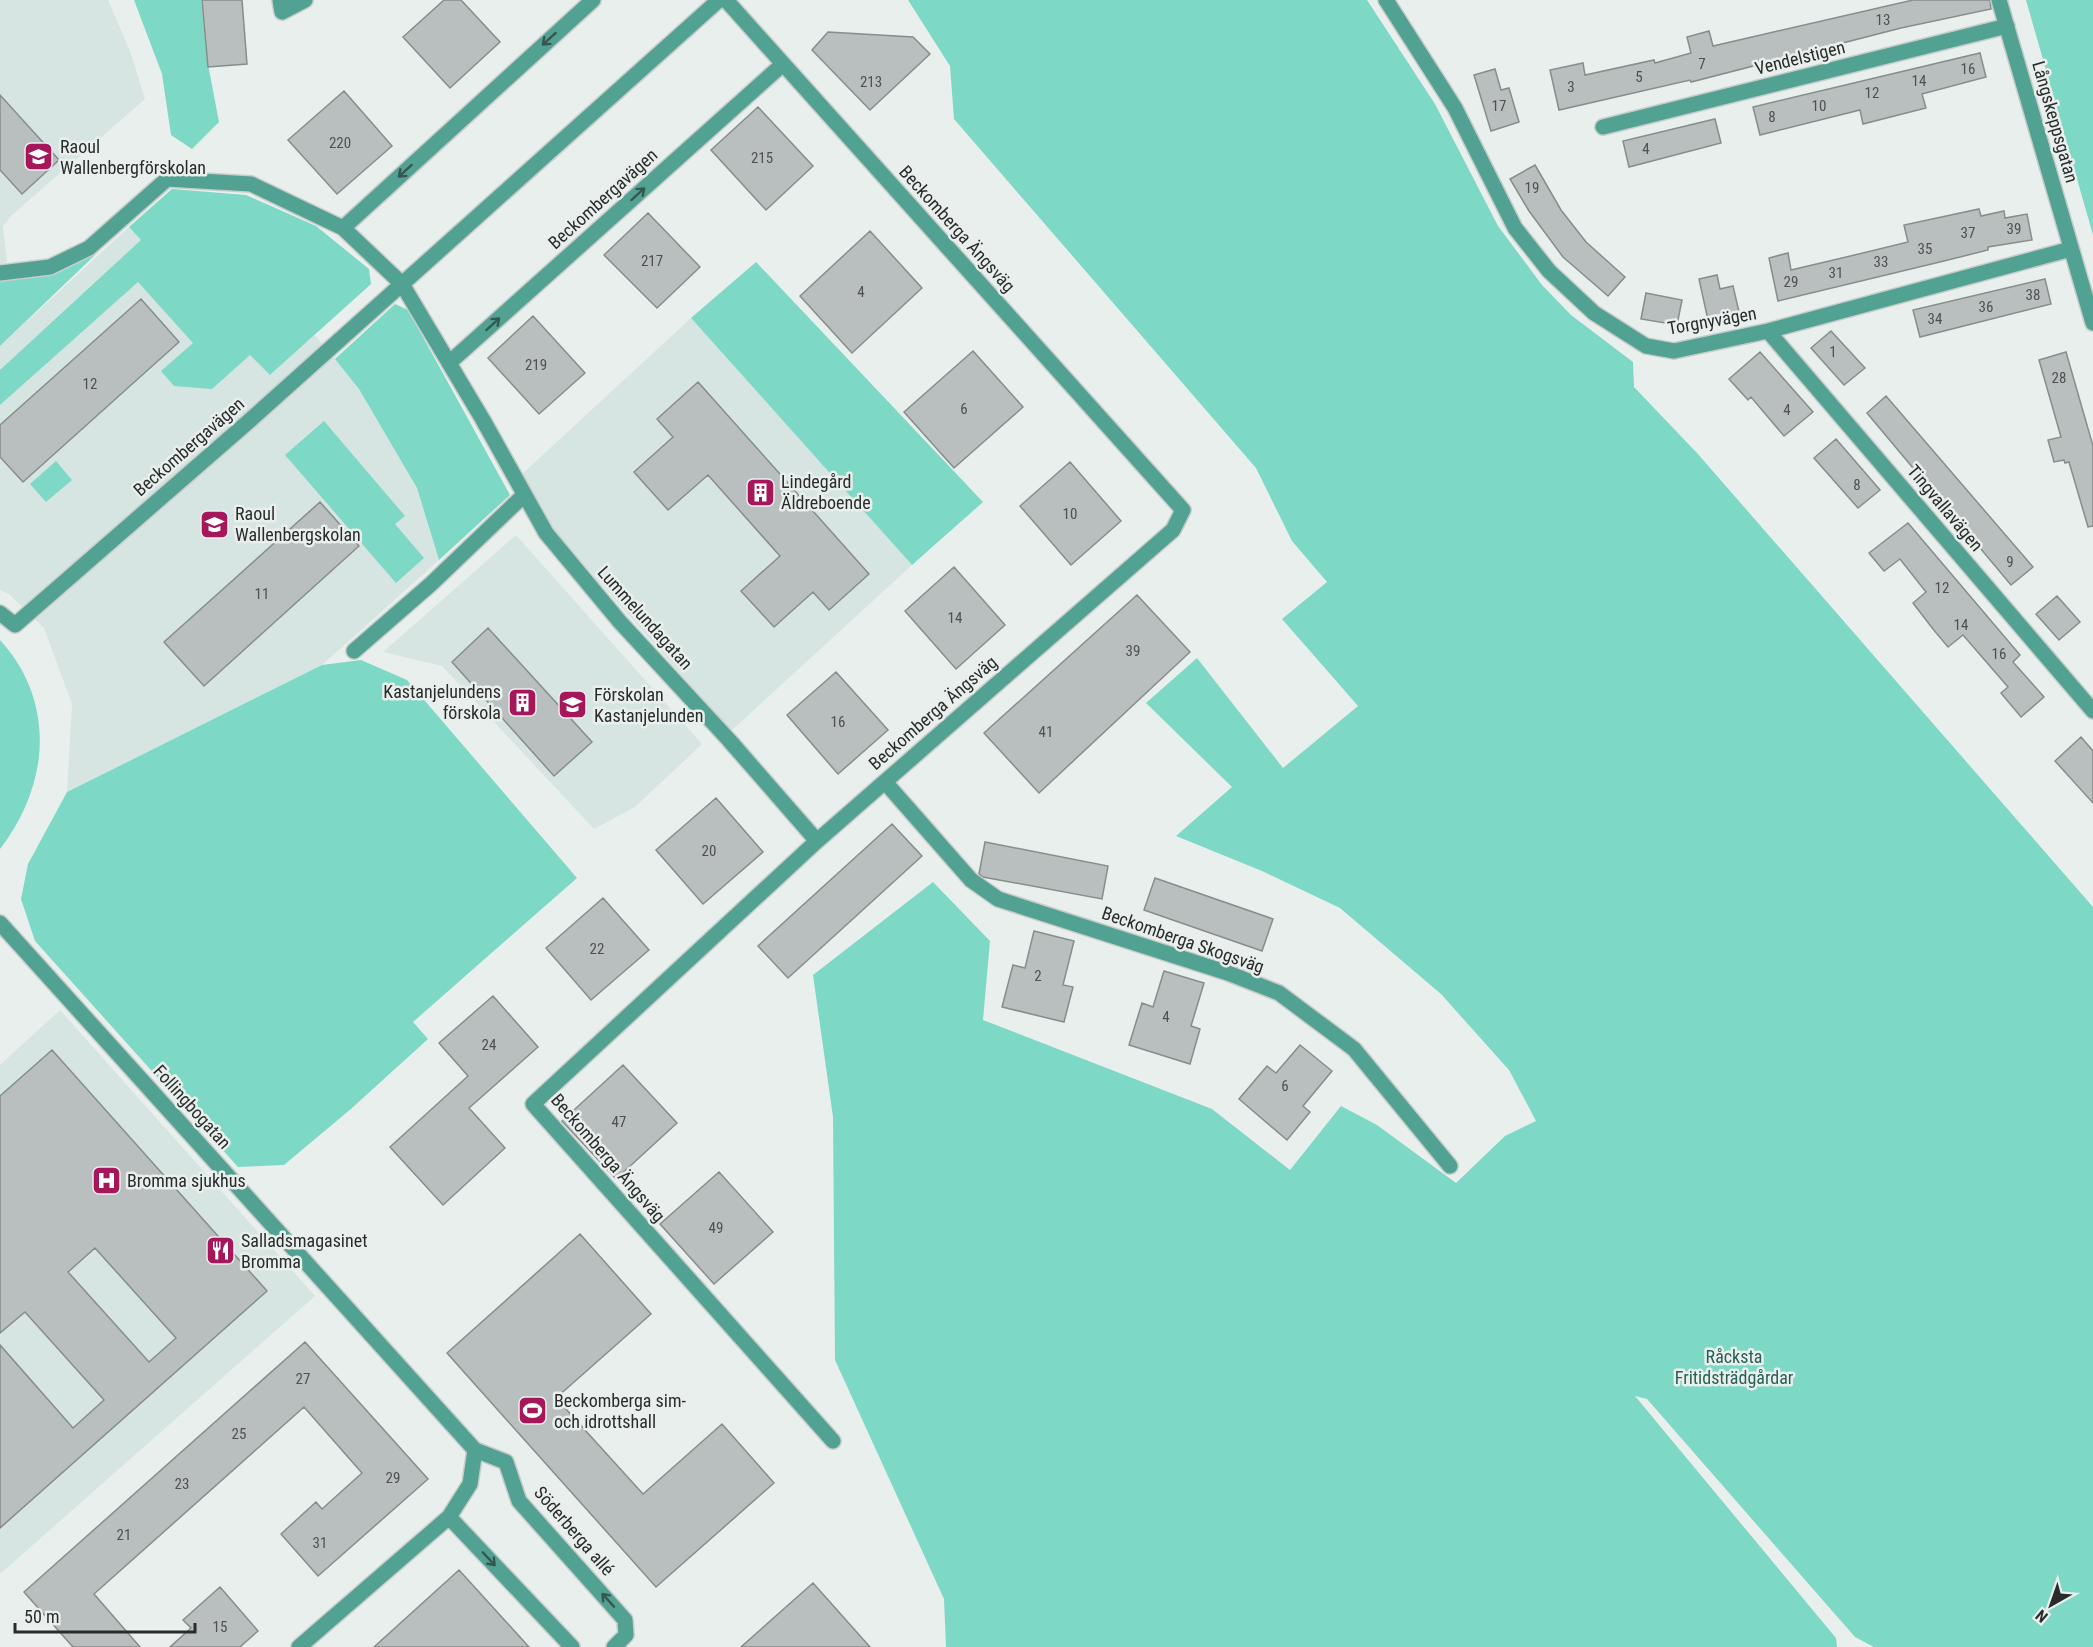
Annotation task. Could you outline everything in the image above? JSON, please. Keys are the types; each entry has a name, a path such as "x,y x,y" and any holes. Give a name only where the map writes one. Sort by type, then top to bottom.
{"street":[{"path":"280,0 282,12 305,0"},
{"path":"343,228 592,0"},
{"name":"Beckombergavägen","path":"0,613 15,625 402,284 719,0"},
{"name":"Beckomberga Ängsväg","path":"726,0 1183,510 1173,530 817,841 533,1104 833,1441"},
{"name":"Torgnyvägen","path":"1386,0 1455,108 1515,228 1549,271 1593,313 1646,346 1674,351 1768,331 2071,249"},
{"name":"Långskeppsgatan","path":"1999,0 2093,323"},
{"name":"Vendelstigen","path":"1603,127 2007,26"},
{"name":"Beckombergavägen","path":"449,363 783,64"},
{"path":"0,273 50,267 89,248 167,179 251,184 343,228 402,284"},
{"name":"Lummelundagatan","path":"402,284 546,533 620,622 729,740 817,841"},
{"name":"Tingvallavägen","path":"1768,331 2093,711"},
{"path":"354,651 523,496"},
{"name":"Beckomberga Skogsväg","path":"885,782 971,880 998,899 1228,973 1279,993 1354,1049 1450,1166"},
{"name":"Follingbogatan","path":"0,923 475,1450"},
{"path":"299,1647 449,1517 470,1484 475,1450"},
{"name":"Söderberga allé","path":"475,1450 506,1462 519,1501 625,1620 626,1635 614,1647"},
{"path":"449,1517 572,1647"}],"shaded area":[{"name":"Raoul Wallenbergförskolan","path":"0,0 108,0 130,51 145,99 12,215 3,226 7,262 0,264"},
{"name":"Raoul Wallenbergskolan","path":"129,227 270,375 315,335 359,388 417,488 439,560 322,665 67,792 72,704 44,628 9,594 0,590 0,346"},
{"path":"691,318 912,565 731,731 551,527 522,474"},
{"name":"Förskolan Kastanjelunden","path":"516,535 702,744 635,807 594,829 442,666 383,652"},
{"name":"Bromma sjukhus","path":"60,1010 315,1296 0,1574 0,1065"}],"green space":[{"path":"134,0 201,0 207,59 219,122 192,149 171,135 162,74"},
{"name":"Råcksta Fritidsträdgårdar","path":"908,0 1367,0 1435,104 1498,226 1542,285 1571,315 1633,362 1634,387 1697,453 2093,907 2093,1647 1874,1647 1855,1637 1647,1399 1635,1396 1836,1638 1837,1647 946,1647 944,1599 835,1360 833,1117 813,975 933,882 990,941 983,1020 1212,1109 1290,1170 1341,1106 1377,1125 1456,1183 1505,1136 1536,1121 1509,1070 1441,994 1340,908 1262,871 1176,836 1232,787 1146,703 1197,658 1283,768 1358,706 1282,619 1327,582 1292,541 1256,468 954,119 950,66"},
{"path":"2026,0 2093,0 2093,235"},
{"path":"172,189 246,195 316,226 369,269 371,284 270,375 250,355 212,389 174,386 161,371 193,343 138,282 0,405 0,370 141,240 129,227"},
{"path":"96,254 0,346 0,280 54,275"},
{"path":"756,262 983,502 912,565 691,318"},
{"path":"395,304 408,310 510,495 439,560 417,488 359,389 335,359"},
{"path":"324,421 405,516 395,524 424,558 396,583 285,455"},
{"path":"56,461 72,480 46,502 30,484"},
{"path":"0,640 18,664 31,690 38,717 40,744 37,772 29,798 0,849"},
{"path":"361,660 407,680 577,878 413,1022 428,1039 352,1108 284,1165 238,1167 35,941 21,899 28,864 67,792 322,665"}],"building":[{"path":"202,0 242,0 247,64 208,67"},
{"path":"444,0 461,0 500,42 450,88 403,37"},
{"path":"1913,0 1990,0 1991,9 1901,28 1691,82 1690,80 1559,110 1550,70 1583,63 1585,75 1654,60 1655,63 1691,53 1687,37 1709,31 1713,46"},
{"path":"828,32 913,37 930,54 870,110 812,50"},
{"path":"1980,53 1986,77 1922,94 1926,108 1863,124 1860,110 1760,135 1753,107"},
{"path":"1495,69 1501,90 1509,88 1519,122 1491,131 1474,75"},
{"path":"344,91 392,146 337,194 288,140"},
{"name":"Raoul Wallenbergförskolan","path":"0,95 59,160 22,194 0,170"},
{"path":"758,107 813,166 766,210 711,150"},
{"path":"1715,119 1721,143 1629,167 1623,141"},
{"path":"1535,165 1561,210 1586,242 1625,277 1608,296 1563,257 1529,211 1510,179"},
{"path":"1979,209 1981,216 2004,211 2005,218 2027,214 2032,240 1988,247 1988,250 1778,301 1769,258 1788,253 1791,270 1908,242 1904,225"},
{"path":"648,213 700,267 657,308 604,255"},
{"path":"870,231 922,288 852,353 800,296"},
{"path":"1717,275 1720,289 1733,286 1739,312 1708,320 1699,279"},
{"path":"2045,279 2051,304 1920,337 1913,310"},
{"path":"1646,293 1682,300 1677,325 1641,319"},
{"path":"141,299 179,342 23,482 0,457 0,425"},
{"path":"533,316 585,373 539,414 488,358"},
{"path":"1831,331 1865,368 1844,385 1811,348"},
{"path":"973,351 1023,407 954,468 904,412"},
{"path":"1760,352 1813,412 1784,436 1751,397 1748,400 1729,379"},
{"path":"2066,352 2093,446 2093,526 2088,527 2069,462 2065,463 2064,460 2054,462 2048,440 2061,437 2039,360"},
{"name":"Lindegård Äldreboende","path":"698,382 869,574 829,610 813,592 774,627 741,591 780,556 708,475 668,510 634,472 673,437 657,419"},
{"path":"1886,396 2033,567 2011,585 1867,413"},
{"path":"1836,439 1880,490 1858,508 1814,458"},
{"path":"1070,462 1121,521 1071,565 1020,506"},
{"name":"Raoul Wallenbergskolan","path":"320,502 359,546 204,686 164,642"},
{"path":"1908,523 2020,655 2013,662 2044,697 2021,717 2001,693 2008,687 1963,635 1948,647 1913,603 1926,592 1900,559 1884,571 1869,553"},
{"path":"954,567 1005,625 956,669 905,611"},
{"path":"1137,595 1190,652 1039,793 984,733"},
{"path":"2057,596 2080,622 2059,640 2036,614"},
{"name":"Kastanjelundens förskola","path":"488,628 592,742 554,776 452,662"},
{"path":"836,672 888,730 838,774 787,715"},
{"path":"2081,737 2093,751 2093,803 2055,761"},
{"path":"716,798 763,852 703,904 656,850"},
{"path":"892,824 922,856 788,978 758,946"},
{"path":"985,842 1108,866 1102,899 983,877 979,874"},
{"path":"1155,878 1273,919 1262,951 1144,910"},
{"path":"603,898 649,950 591,1000 546,948"},
{"path":"1034,931 1074,941 1063,985 1073,987 1064,1022 1002,1007 1013,965 1025,968"},
{"path":"1164,971 1204,983 1191,1026 1200,1029 1190,1064 1129,1045 1142,1003 1153,1007"},
{"path":"493,996 538,1047 469,1108 505,1148 443,1205 390,1147 468,1076 439,1043"},
{"path":"1300,1045 1332,1071 1303,1106 1310,1112 1287,1140 1239,1099 1267,1066 1276,1073"},
{"name":"Bromma sjukhus","path":"52,1050 267,1291 0,1528 0,1345 73,1428 104,1400 25,1312 0,1333 0,1096","holes":["95,1248 176,1338 149,1362 68,1272"]},
{"path":"623,1065 677,1123 616,1179 562,1121"},
{"path":"719,1172 773,1232 714,1284 660,1224"},
{"name":"Beckomberga sim- och idrottshall","path":"580,1234 651,1314 556,1398 643,1494 722,1424 774,1483 656,1587 447,1353"},
{"path":"305,1342 428,1479 318,1576 281,1534 316,1502 322,1509 362,1473 304,1407 94,1594 140,1647 73,1647 24,1592"},
{"path":"459,1570 529,1647 374,1647"},
{"path":"813,1583 870,1647 741,1647"},
{"path":"220,1587 258,1631 240,1647 170,1647 191,1628 183,1620"}],"place":[{"name":"Raoul Wallenbergförskolan","path":"39,157"},
{"name":"Lindegård Äldreboende","path":"760,492"},
{"name":"Raoul Wallenbergskolan","path":"214,524"},
{"name":"Kastanjelundens förskola","path":"522,702"},
{"name":"Förskolan Kastanjelunden","path":"573,705"},
{"name":"Bromma sjukhus","path":"106,1181"},
{"name":"Salladsmagasinet Bromma","path":"220,1251"},
{"name":"Beckomberga sim- och idrottshall","path":"533,1411"}]}
